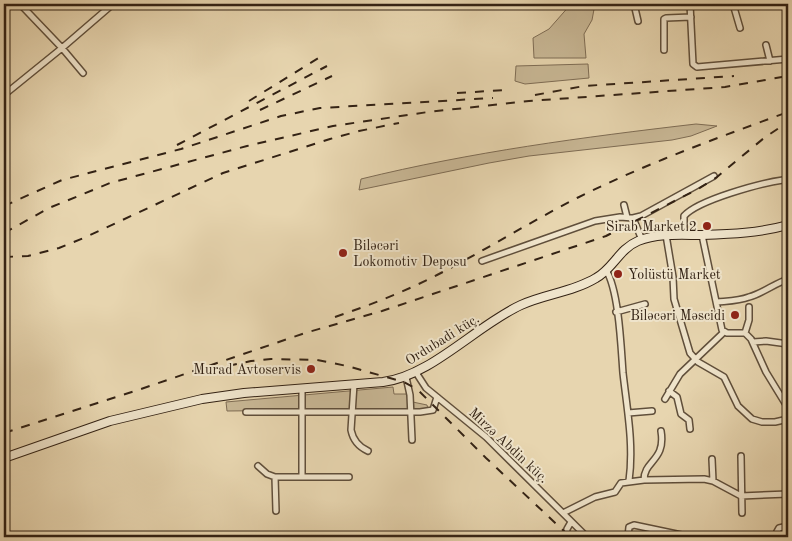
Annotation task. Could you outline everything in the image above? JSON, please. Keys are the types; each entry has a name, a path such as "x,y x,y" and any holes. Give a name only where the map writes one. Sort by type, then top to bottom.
{"main road":[{"name":"Ordubadi küç.","path":"4,458 103,423 218,396 390,381 415,371 520,306 597,278 622,251 642,240 666,236 758,232 788,225"}],"street":[{"path":"4,8 8,4"},
{"path":"20,4 83,73"},
{"path":"5,92 62,48 113,4"},
{"path":"634,4 638,22"},
{"path":"690,4 693,64 697,67 788,59"},
{"path":"733,4 740,28"},
{"path":"664,50 664,19 691,17"},
{"path":"766,45 770,60"},
{"path":"482,262 595,221 641,216 714,176"},
{"path":"684,235 684,216 697,206 760,185 783,180"},
{"path":"624,205 642,240"},
{"path":"702,235 721,327 724,332"},
{"path":"666,236 674,277 674,299 690,353 724,377 737,404 752,419 762,422 788,419"},
{"path":"606,270 613,287 628,413 629,481"},
{"path":"717,302 748,298 788,279"},
{"path":"616,312 645,304"},
{"path":"745,333 749,320 749,307"},
{"path":"665,399 680,374 724,332 745,333 754,342 766,372 788,408"},
{"path":"754,342 766,341 788,344"},
{"name":"Mirzə Abdin küç.","path":"415,371 426,388 486,437 587,537"},
{"path":"406,376 410,395 412,440"},
{"path":"354,384 351,412 352,436 358,445 368,451"},
{"path":"302,388 302,477"},
{"path":"669,391 676,397 682,414 689,420 690,429"},
{"path":"246,412 411,412 433,410 437,397"},
{"path":"628,413 652,411"},
{"path":"644,480 645,470 658,456 662,445 661,431"},
{"path":"788,452 786,458 788,474"},
{"path":"741,456 742,513"},
{"path":"712,459 713,481"},
{"path":"258,466 267,474 275,477 349,477"},
{"path":"275,477 276,511"},
{"path":"563,513 595,497 615,492 620,484 629,481 704,479 713,481 741,496 788,494"},
{"path":"566,537 567,529 571,522"},
{"path":"628,537 629,527 634,525 690,537"},
{"path":"774,537 779,528 788,526"}],"shaded area":[{"path":"571,4 595,4 592,20 584,34 586,58 534,58 533,38 549,29"},
{"path":"588,64 589,78 525,84 515,81 516,66"},
{"path":"696,124 717,126 691,136 672,140 529,156 359,190 361,179 402,169 570,140"},
{"path":"393,387 394,394 407,394 408,401 427,405 428,409 227,411 226,402"}],"railway":[{"path":"249,101 320,57"},
{"path":"177,145 327,66"},
{"path":"260,110 332,76"},
{"path":"535,95 584,86 734,76"},
{"path":"4,233 49,208 110,183 247,146 333,126 428,112 529,101 725,87 788,76"},
{"path":"457,93 506,90"},
{"path":"4,206 62,180 181,149 281,116 320,108 493,98"},
{"path":"335,317 387,298 425,281 559,207 629,174 681,152 788,112"},
{"path":"4,433 305,333 382,311 606,236 698,189 717,177 764,138 788,122"},
{"path":"4,257 28,256 59,248 223,173 330,139 399,123"},
{"path":"228,366 271,359 317,360 347,366 404,382 418,390 486,458 566,533"}],"place":[{"name":"Sirab Market 2","path":"707,226"},
{"name":"Biləcəri Lokomotiv Deposu","path":"343,253"},
{"name":"Yolüstü Market","path":"618,274"},
{"name":"Biləcəri Məscidi","path":"735,315"},
{"name":"Murad Avtoservis","path":"311,369"}]}
